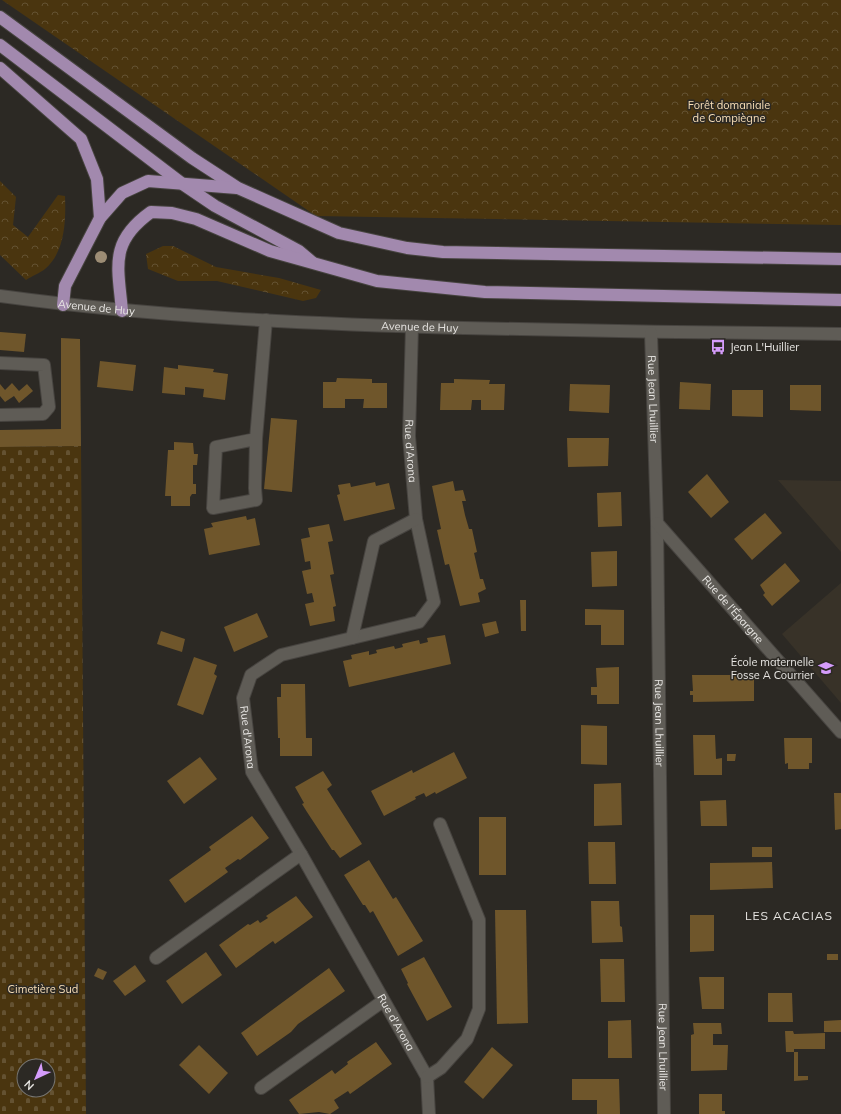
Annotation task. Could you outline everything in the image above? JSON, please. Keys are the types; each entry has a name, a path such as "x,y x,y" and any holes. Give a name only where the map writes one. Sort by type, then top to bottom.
{"main road":[{"path":"0,17 192,158 238,188 339,233 406,248 443,252 841,259"},
{"path":"0,45 184,185 215,206 299,251 312,262"},
{"path":"0,68 80,139 97,178 100,218"},
{"path":"63,305 65,286 100,218 122,193 148,181 238,188"},
{"path":"122,311 118,272 119,251 137,222 151,212 172,213 196,218 255,245 303,262 312,262 376,281 485,292 841,300"}],"street":[{"name":"Avenue de Huy","path":"0,296 63,305 122,311 412,327 651,333 841,334"},
{"path":"256,439 216,447 213,508 256,500 254,488 256,439 266,320"},
{"name":"Rue d'Arona","path":"412,327 409,436 416,519 434,602 419,622 281,655 251,675 243,698 252,772 301,854 427,1077 429,1114"},
{"name":"Rue Jean Lhuillier","path":"651,333 656,523 664,1114"},
{"path":"0,363 44,366 49,407 43,414 0,414"},
{"path":"352,638 374,541 416,519"},
{"name":"Rue de l'Épargne","path":"656,523 841,732"},
{"path":"427,1077 441,1068 467,1039 479,1009 479,920 440,824"},
{"path":"156,958 301,854"},
{"path":"261,1088 383,1001"}],"shaded area":[{"path":"778,480 841,481 841,552"},
{"name":"École maternelle Fosse A Courrier","path":"841,583 841,703 782,634"}],"green space":[{"name":"Forêt domaniale de Compiègne","path":"2,0 841,0 841,225 316,216"},
{"path":"0,181 16,197 13,225 28,237 58,195 65,196 63,236 57,254 45,269 26,280 0,255"},
{"path":"163,246 173,246 216,267 279,278 321,290 316,298 303,301 217,281 178,281 148,269 146,254"},
{"name":"Cimetière Sud","path":"81,446 86,1114 0,1114 0,447"}],"building":[{"path":"0,332 26,334 24,352 0,350"},
{"path":"61,338 80,339 81,446 0,447 0,430 61,429"},
{"path":"100,361 136,365 133,391 97,387"},
{"path":"178,365 214,369 213,372 228,374 225,400 203,397 204,389 185,387 185,395 162,393 164,367 178,369"},
{"path":"337,378 372,379 372,383 387,383 387,408 363,408 364,399 345,399 345,408 323,408 323,382 336,382"},
{"path":"454,379 490,380 489,384 505,384 504,410 481,410 481,400 472,400 471,410 440,410 441,383 454,383"},
{"path":"680,382 711,384 710,410 679,409"},
{"path":"12,383 19,391 27,384 33,391 19,403 14,396 5,402 0,396 0,384 5,390"},
{"path":"570,384 610,385 609,413 569,411"},
{"path":"790,385 821,385 821,411 790,410"},
{"path":"732,390 763,390 763,417 732,416"},
{"path":"271,418 297,420 292,492 264,489"},
{"path":"567,438 609,438 608,466 568,467"},
{"path":"174,442 193,443 194,454 198,454 197,465 193,465 193,484 196,484 196,494 192,494 190,497 190,506 171,506 171,496 165,496 168,450 174,450"},
{"path":"707,474 729,502 711,518 688,492"},
{"path":"453,481 455,491 463,490 466,501 462,501 465,515 469,529 472,529 477,552 474,553 480,579 483,579 486,589 478,593 480,602 460,606 449,564 445,565 437,530 441,529 432,486"},
{"path":"375,482 376,486 389,483 395,509 344,521 337,495 340,494 338,485 350,483 351,487"},
{"path":"621,492 622,526 598,527 597,493"},
{"path":"765,513 782,533 752,560 734,539"},
{"path":"246,516 247,520 255,518 260,545 209,555 204,529 213,527 211,523"},
{"path":"329,524 333,541 328,542 334,574 330,575 336,606 333,607 335,621 310,626 305,604 314,602 312,593 307,594 302,571 311,569 310,561 305,562 301,539 310,537 308,528"},
{"path":"617,551 617,586 592,587 591,552"},
{"path":"785,563 800,581 772,606 763,595 765,593 760,585"},
{"path":"520,600 526,600 526,631 521,631"},
{"path":"585,609 624,610 624,645 601,645 601,625 585,625"},
{"path":"257,613 268,637 234,652 224,627"},
{"path":"496,621 499,633 485,637 482,624"},
{"path":"161,631 185,639 182,652 157,644"},
{"path":"445,635 451,664 349,687 343,661 352,659 351,655 369,651 369,655 377,653 376,650 394,646 395,649 403,647 402,644 419,640 420,644 428,642 427,638"},
{"path":"194,657 217,665 214,674 217,676 203,715 177,705"},
{"path":"619,667 619,704 597,704 597,695 591,695 591,687 597,687 596,668"},
{"path":"692,675 754,675 754,701 693,702 693,695 690,695 690,691 693,691"},
{"path":"281,684 305,684 306,738 312,738 312,756 280,756 277,697 281,697"},
{"path":"581,725 607,726 607,765 581,764"},
{"path":"693,735 715,735 716,759 722,758 722,775 694,775"},
{"path":"784,738 812,738 812,763 809,763 809,769 788,769 788,763 785,764"},
{"path":"454,752 467,778 436,794 435,792 426,797 424,793 415,797 416,799 384,816 371,791 412,770 413,773"},
{"path":"727,754 736,754 735,761 727,761"},
{"path":"200,757 217,779 184,804 167,781"},
{"path":"323,771 332,785 327,789 362,844 340,858 334,850 332,850 307,812 295,787"},
{"path":"621,783 622,825 594,826 594,784"},
{"path":"834,793 841,793 841,829 835,830"},
{"path":"726,800 727,826 701,826 700,801"},
{"path":"252,816 269,838 240,860 238,859 225,868 228,872 185,903 169,880 211,850 209,847"},
{"path":"479,817 506,817 506,875 479,875"},
{"path":"588,842 615,842 616,884 589,884"},
{"path":"752,847 772,847 772,857 752,857"},
{"path":"369,860 393,899 396,897 423,941 398,956 373,911 370,913 365,905 363,905 344,875"},
{"path":"772,862 773,888 710,890 710,863"},
{"path":"296,896 313,917 275,944 273,941 236,968 219,945 248,924 250,925 258,920 260,923 268,918 266,916"},
{"path":"591,901 619,901 620,926 622,927 623,942 592,943"},
{"path":"495,910 526,910 528,1023 497,1024"},
{"path":"690,915 714,915 714,951 690,952"},
{"path":"206,952 222,975 182,1004 166,981"},
{"path":"827,954 838,954 838,960 827,960"},
{"path":"424,957 452,1007 427,1021 407,984 408,983 401,969"},
{"path":"600,959 624,959 625,1002 601,1002"},
{"path":"135,965 146,981 125,996 113,981"},
{"path":"98,968 107,972 103,980 94,976"},
{"path":"329,968 345,991 298,1024 291,1032 257,1056 241,1033"},
{"path":"699,977 724,977 724,1009 702,1009"},
{"path":"768,993 792,993 793,1022 768,1022"},
{"path":"631,1020 632,1058 608,1058 608,1021"},
{"path":"841,1020 841,1032 824,1032 824,1021"},
{"path":"693,1023 721,1023 722,1034 713,1034 713,1045 728,1045 727,1070 691,1071 691,1035 694,1034"},
{"path":"785,1031 793,1031 794,1034 825,1033 825,1049 794,1049 794,1052 786,1052"},
{"path":"376,1042 392,1064 350,1094 348,1091 334,1100 339,1108 330,1114 319,1112 299,1114 289,1100 332,1070 335,1074 348,1064 347,1062"},
{"path":"199,1045 228,1073 209,1094 179,1065"},
{"path":"492,1047 513,1065 483,1099 464,1082"},
{"path":"794,1052 798,1052 798,1076 808,1076 808,1080 794,1081"},
{"path":"572,1079 619,1079 620,1114 597,1114 597,1100 572,1100"},
{"path":"699,1094 722,1094 722,1111 725,1111 725,1114 699,1114"}],"place":[{"name":"Jean L'Huillier","path":"718,347"},
{"name":"École maternelle Fosse A Courrier","path":"826,668"}],"district":[{"name":"LES ACACIAS","path":"789,915"}]}
